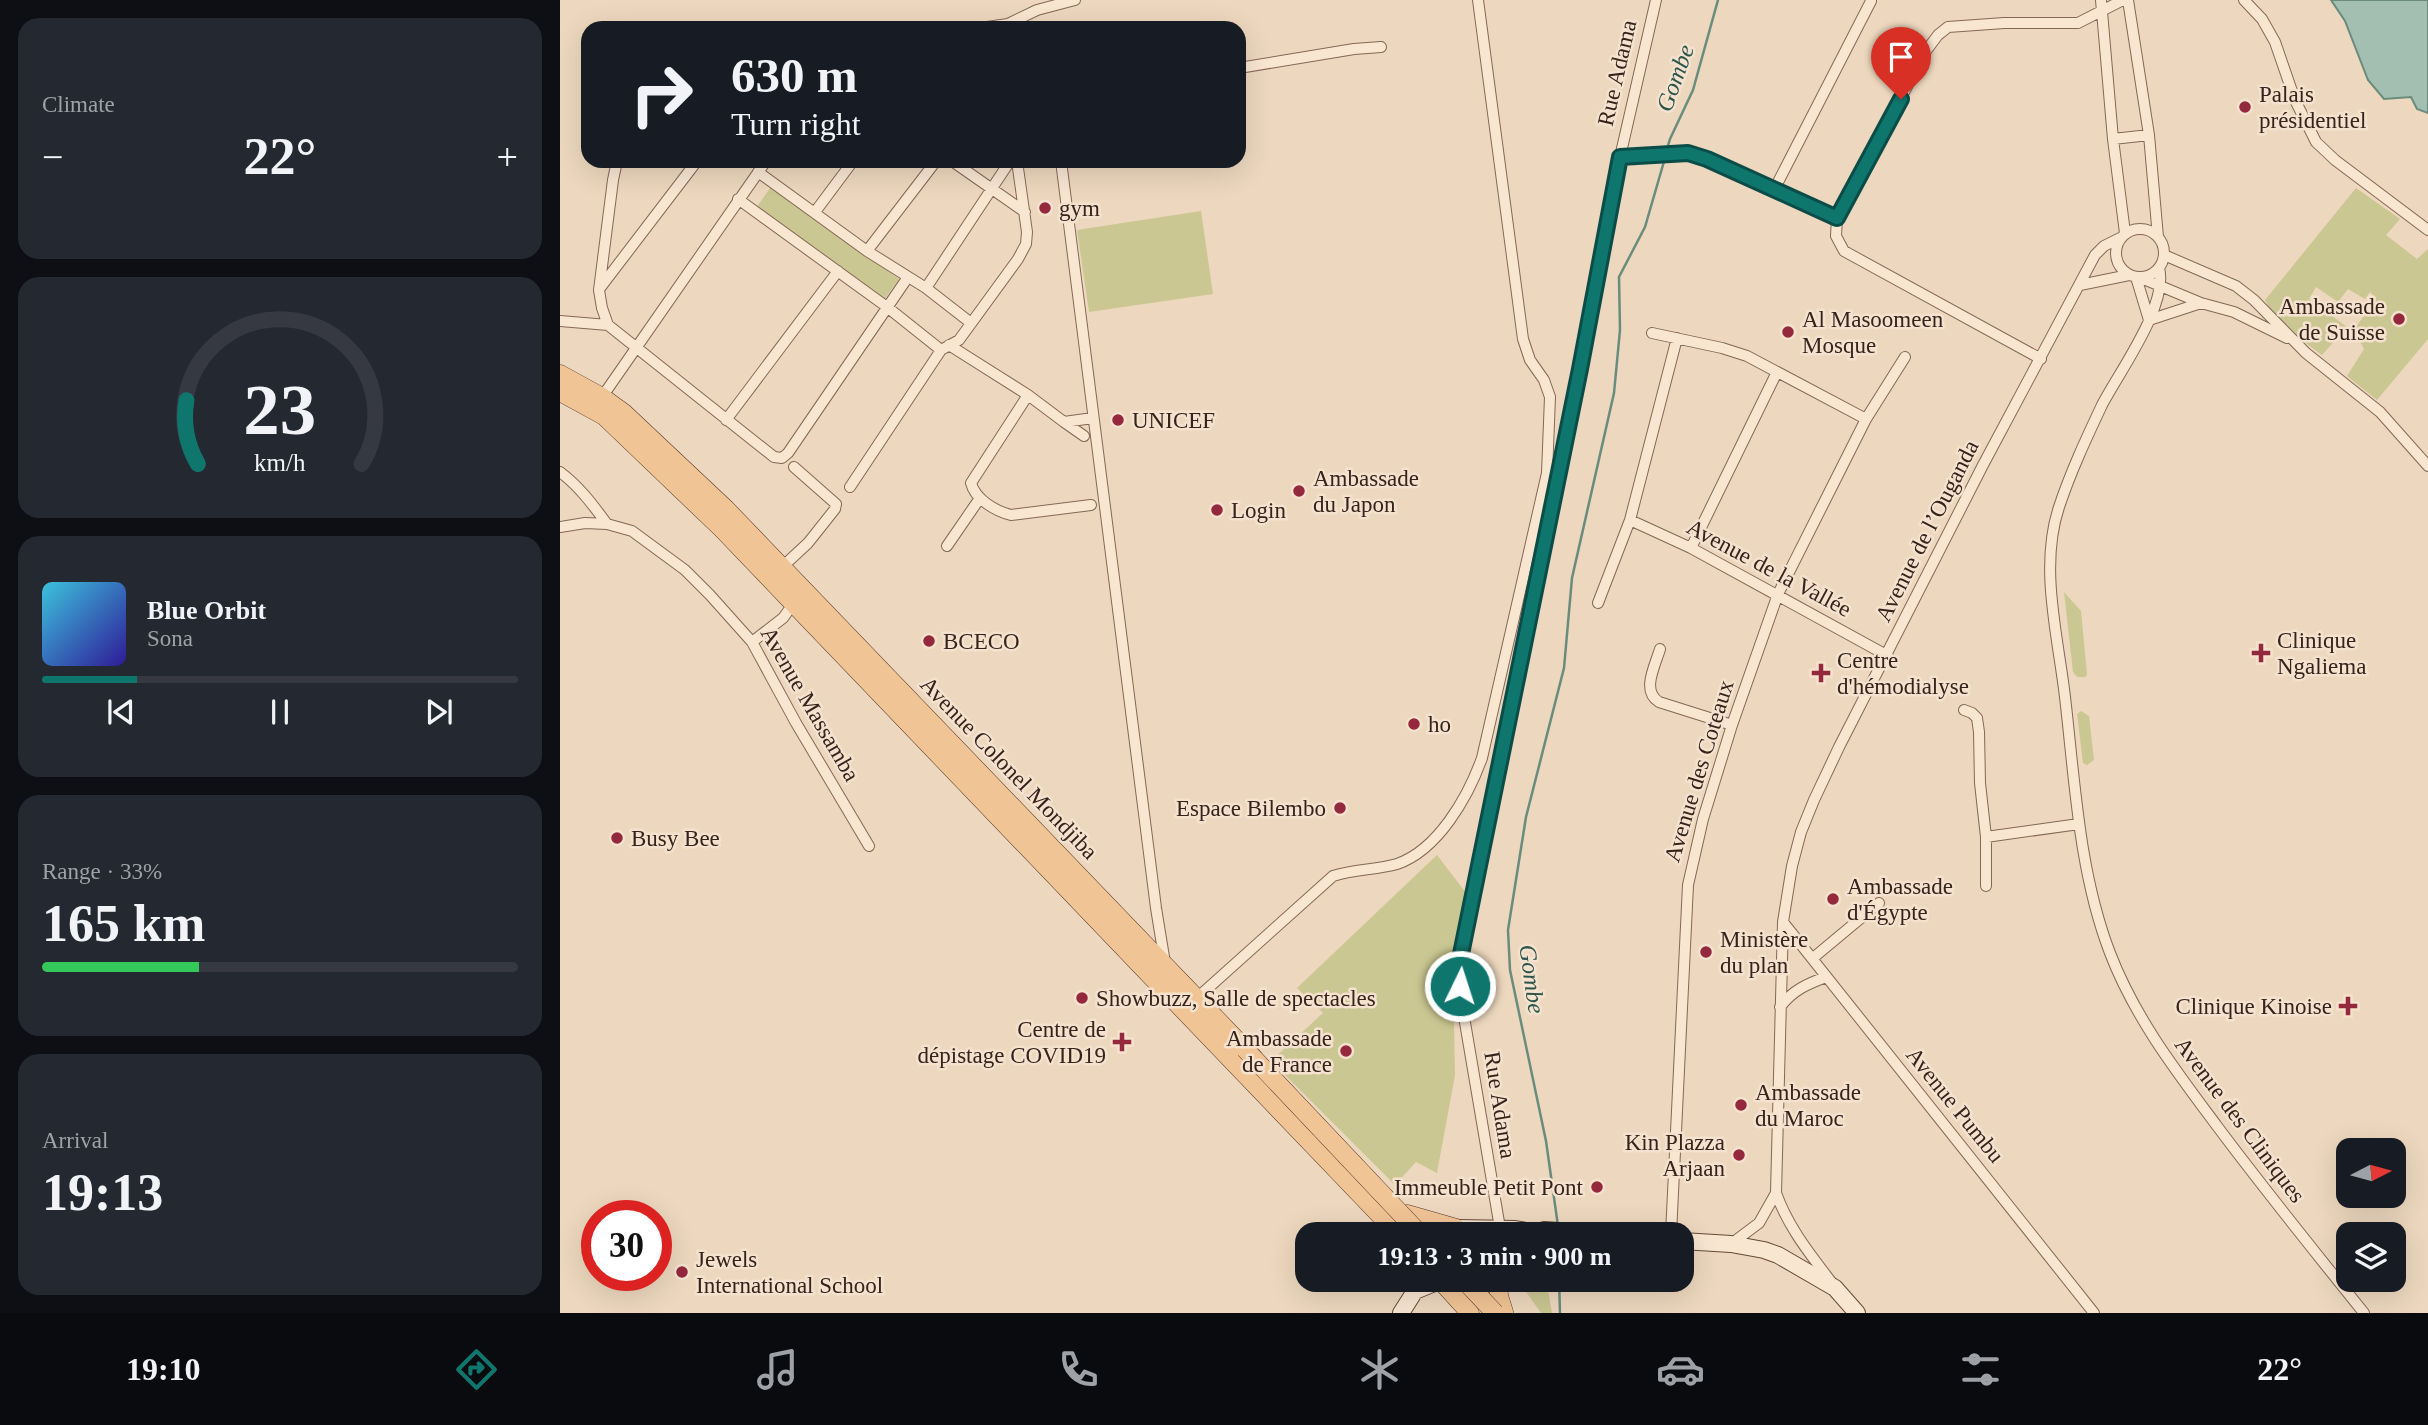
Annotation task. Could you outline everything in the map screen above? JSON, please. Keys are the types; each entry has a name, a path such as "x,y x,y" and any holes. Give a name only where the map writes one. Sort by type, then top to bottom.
{"main road":[{"name":"Avenue Colonel Mondjiba","path":"560,374 602,397 642,428 726,509 776,573 794,603 870,672"},
{"name":"Avenue Colonel Mondjiba","path":"560,392 588,406 618,429 776,573 1239,1054 1387,1222"},
{"name":"Avenue Colonel Mondjiba","path":"1160,972 1197,998 1239,1054"},
{"path":"1239,1054 1409,1222"},
{"path":"1694,1242 1731,1244 1778,1255 1835,1288 1857,1313"},
{"path":"1401,1313 1412,1292"},
{"path":"1452,1292 1465,1308"},
{"path":"1457,1292 1481,1313"},
{"path":"1482,1292 1501,1313"},
{"path":"1499,1292 1501,1313"}],"street":[{"path":"1014,21 1037,10 1075,0"},
{"path":"1197,998 1333,876 1349,870 1398,863 1431,843 1471,789 1482,758 1546,473 1551,411 1550,397 1544,380 1530,360 1522,339 1478,0"},
{"name":"Rue Adama","path":"1499,1222 1461,999 1459,969 1620,157 1656,0"},
{"path":"2041,359 1844,251 1836,236 1837,218 1926,51 1948,27 2004,23 2078,23 2102,6 2126,0 2149,135 2158,237 2164,254 2159,268 2160,287"},
{"path":"2244,0 2262,19 2275,42 2304,122 2316,142 2335,160 2428,229"},
{"path":"1774,190 1871,1"},
{"path":"2102,6 2123,236"},
{"path":"1246,67 1381,47"},
{"path":"2113,139 2149,135"},
{"path":"1620,157 1688,153 1837,218"},
{"path":"608,325 599,290 616,168"},
{"path":"599,290 692,168"},
{"path":"602,397 761,168"},
{"path":"815,212 848,168"},
{"path":"867,250 931,168"},
{"path":"973,168 992,189 1025,212"},
{"path":"926,288 1006,168"},
{"path":"850,487 945,348 959,340 1026,244 1025,212 1018,168"},
{"path":"1062,168 1156,908 1160,972"},
{"path":"758,172 867,250 926,288 971,323"},
{"path":"738,199 945,348 1028,395 1084,436"},
{"path":"2158,237 2142,229 2123,236 2117,245 2116,259 2123,271 2202,303 2234,312 2294,342"},
{"name":"Avenue de l’Ouganda","path":"1835,1288 1801,1242 1781,1209 1776,1193 1783,922 1792,866 1814,800 1983,465 2095,255 2104,246 2123,236"},
{"path":"2164,254 2236,286 2254,300 2294,342 2380,412 2428,466"},
{"path":"2080,285 2151,275 2159,268"},
{"path":"726,420 838,271"},
{"path":"560,321 608,325 638,346 774,457 782,458 908,276"},
{"path":"2135,277 2149,320 2202,303"},
{"name":"Avenue des Cliniques","path":"2160,287 2149,320 2073,465 2057,514 2051,559 2051,591 2079,824 2091,887 2111,955 2147,1029 2266,1192 2364,1313"},
{"path":"1652,333 1747,356 1866,419"},
{"path":"1598,603 1630,520 1677,338"},
{"name":"Avenue des Coteaux","path":"1672,1222 1688,885 1703,819 1732,725 1778,594 1866,419 1905,356"},
{"path":"1691,548 1777,372"},
{"path":"1028,395 971,483 974,493 1005,513 1019,515 1091,505"},
{"path":"1064,422 1093,418"},
{"path":"776,573 808,543 835,509 836,504 794,467"},
{"path":"560,472 591,502 607,524"},
{"path":"947,546 980,498"},
{"name":"Avenue de la Vallée","path":"1630,520 1691,548 1888,656"},
{"name":"Avenue Massamba","path":"560,527 585,523 607,524 632,531 685,570 752,642 796,723 869,846"},
{"path":"752,642 783,618 794,603"},
{"path":"1660,649 1649,690 1652,698 1732,725"},
{"path":"1964,710 1972,713 1978,724 1980,783 1986,837 1986,886"},
{"path":"1986,837 2079,824"},
{"path":"1813,958 1879,903"},
{"name":"Avenue Pumbu","path":"1783,922 2094,1313"},
{"path":"1780,1007 1798,988 1826,977"},
{"name":"Avenue de l’Ouganda","path":"1731,1244 1759,1223 1776,1193"}],"shaded area":[{"path":"2331,0 2428,0 2428,113 2417,109 2411,97 2384,99 2368,80 2345,21"},
{"path":"771,187 899,279 884,300 756,208"},
{"path":"2356,188 2400,219 2386,235 2417,259 2428,249 2428,339 2377,400 2347,376 2364,349 2354,330 2376,298 2370,292 2365,299 2348,289 2338,302 2316,287 2309,299 2347,327 2322,355 2278,323 2265,300"},
{"path":"1201,211 1213,294 1089,312 1077,230"},
{"path":"2064,592 2081,611 2087,675 2085,677 2077,677 2073,672"},
{"path":"2081,711 2089,716 2094,760 2087,765 2083,763 2077,714"},
{"path":"1437,855 1470,898 1453,974 1455,1075 1437,1173 1416,1162 1395,1185 1271,1061 1323,1013 1297,988"},
{"path":"1526,1292 1548,1292 1552,1313 1541,1313"}],"waterway":[{"name":"Gombe","path":"1666,152 1693,90 1718,0"},
{"name":"Gombe","path":"1557,1222 1546,1141 1510,970 1508,930 1526,817 1564,668 1572,578 1614,393 1620,330 1619,277 1645,227 1665,158"},
{"name":"Gombe","path":"1559,1292 1560,1313"}],"place":[{"name":"Palais présidentiel","path":"2245,107"},
{"name":"gym","path":"1045,208"},
{"name":"Ambassade de Suisse","path":"2399,319"},
{"name":"Al Masoomeen Mosque","path":"1788,332"},
{"name":"UNICEF","path":"1118,420"},
{"name":"Ambassade du Japon","path":"1299,491"},
{"name":"Login","path":"1217,510"},
{"name":"BCECO","path":"929,641"},
{"name":"Clinique Ngaliema","path":"2261,653"},
{"name":"Centre d'hémodialyse","path":"1821,673"},
{"name":"ho","path":"1414,724"},
{"name":"Espace Bilembo","path":"1340,808"},
{"name":"Busy Bee","path":"617,838"},
{"name":"Ambassade d'Égypte","path":"1833,899"},
{"name":"Ministère du plan","path":"1706,952"},
{"name":"Showbuzz, Salle de spectacles","path":"1082,998"},
{"name":"Clinique Kinoise","path":"2348,1006"},
{"name":"Centre de dépistage COVID19","path":"1122,1042"},
{"name":"Ambassade de France","path":"1346,1051"},
{"name":"Ambassade du Maroc","path":"1741,1105"},
{"name":"Kin Plazza Arjaan","path":"1739,1155"},
{"name":"Immeuble Petit Pont","path":"1597,1187"},
{"name":"Jewels International School","path":"682,1272"}],"route":[{"path":"1460,986 1461,954 1580,369 1620,157 1688,153 1730,168 1837,218 1901,99"}]}
